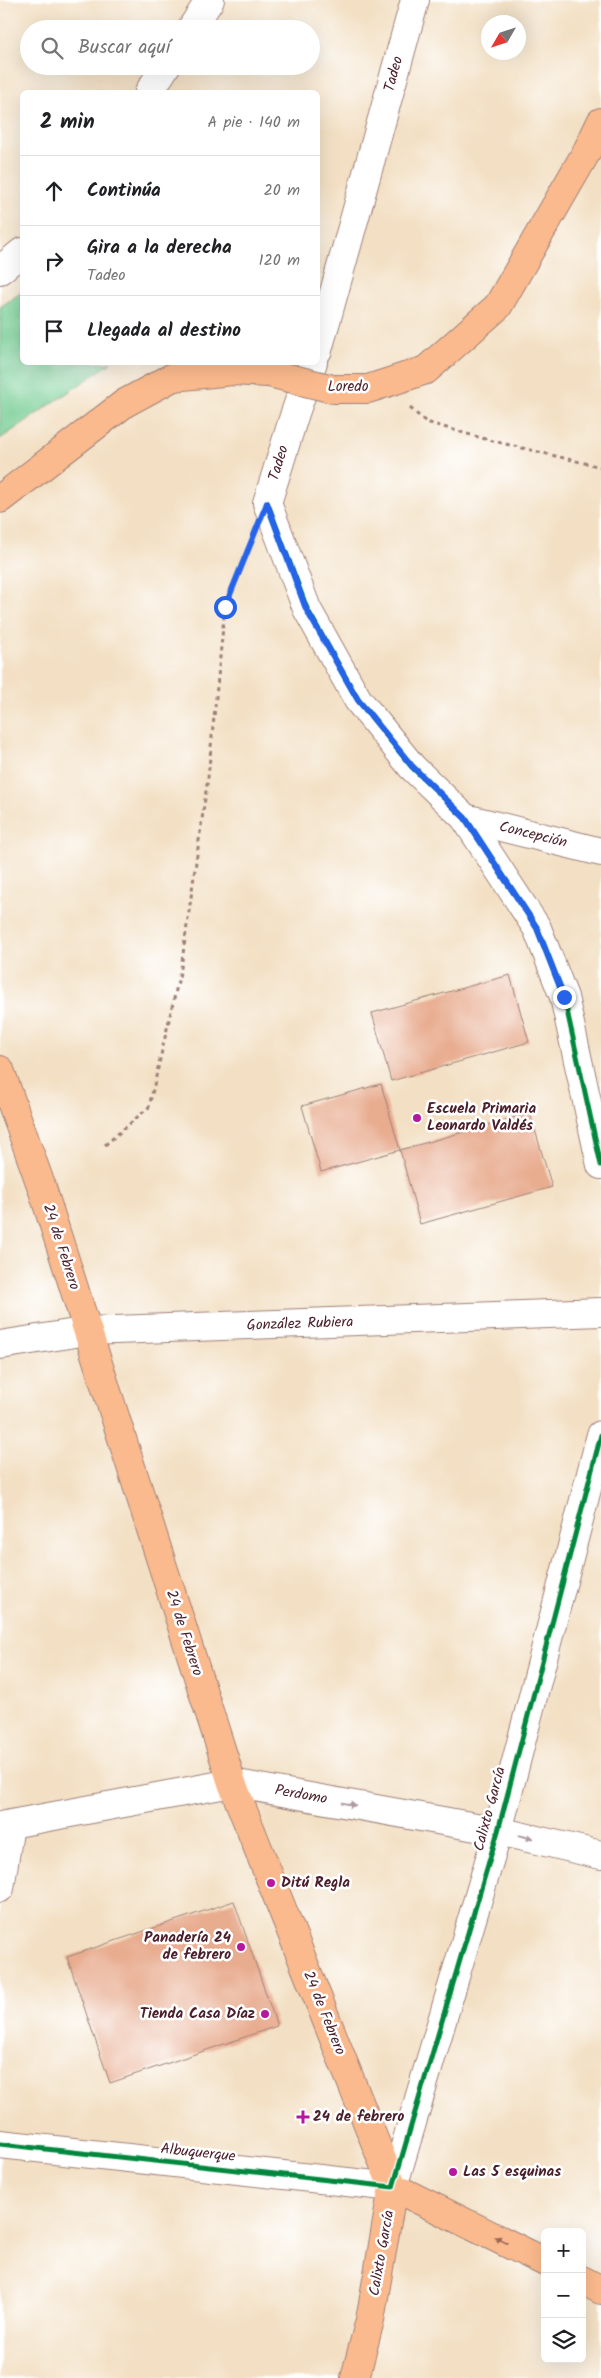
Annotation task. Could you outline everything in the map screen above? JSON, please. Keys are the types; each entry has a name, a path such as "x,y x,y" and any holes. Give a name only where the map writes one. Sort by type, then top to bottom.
{"main road":[{"name":"Loredo","path":"0,499 125,403 173,378 232,371 269,373 333,390 368,389 426,370 456,346 498,306 586,153 601,122"},
{"name":"24 de Febrero","path":"0,1070 42,1188 232,1783 393,2187"},
{"name":"Albuquerque","path":"393,2187 541,2260"},
{"name":"Calixto García","path":"355,2378 370,2320 393,2187"},
{"path":"586,2282 601,2290"}],"street":[{"path":"197,20 210,0"},
{"name":"Tadeo","path":"320,343 415,0"},
{"path":"150,90 160,75"},
{"path":"0,270 20,254"},
{"name":"Tadeo","path":"312,365 267,503 306,609 358,700 412,766 465,818 537,928 564,997 601,1165"},
{"name":"Concepción","path":"465,818 601,852"},
{"name":"González Rubiera","path":"0,1345 88,1331 601,1312"},
{"name":"Calixto García","path":"393,2187 498,1831 601,1435"},
{"name":"Perdomo","path":"5,1826 232,1783 498,1831 601,1855"},
{"path":"0,1888 5,1826"},
{"name":"Albuquerque","path":"0,2144 393,2187"}],"path":[{"path":"383,384 426,422 485,439 601,467"},
{"path":"104,1145 149,1108 181,968 208,777 225,607 250,546"}],"green space":[{"path":"20,293 20,365 108,365 0,439 0,307"}],"building":[{"path":"510,975 529,1042 391,1081 372,1013"},
{"path":"381,1084 400,1150 321,1172 302,1106"},
{"path":"530,1113 552,1187 420,1224 400,1150"},
{"path":"234,1901 277,2026 110,2083 67,1957"}],"cycle path":[{"path":"267,503 307,609 358,700 412,767 465,818 537,928 564,997 601,1165"},
{"path":"0,2144 393,2187 498,1831 601,1435"}],"place":[{"name":"Escuela Primaria Leonardo Valdés","path":"417,1118"},
{"name":"Ditú Regla","path":"271,1883"},
{"name":"Panadería 24 de febrero","path":"241,1947"},
{"name":"Tienda Casa Díaz","path":"265,2014"},
{"name":"24 de febrero","path":"303,2117"},
{"name":"Las 5 esquinas","path":"453,2172"}],"route":[{"path":"225,607 267,503 306,609 358,700 412,766 465,818 537,928 564,997"}]}
